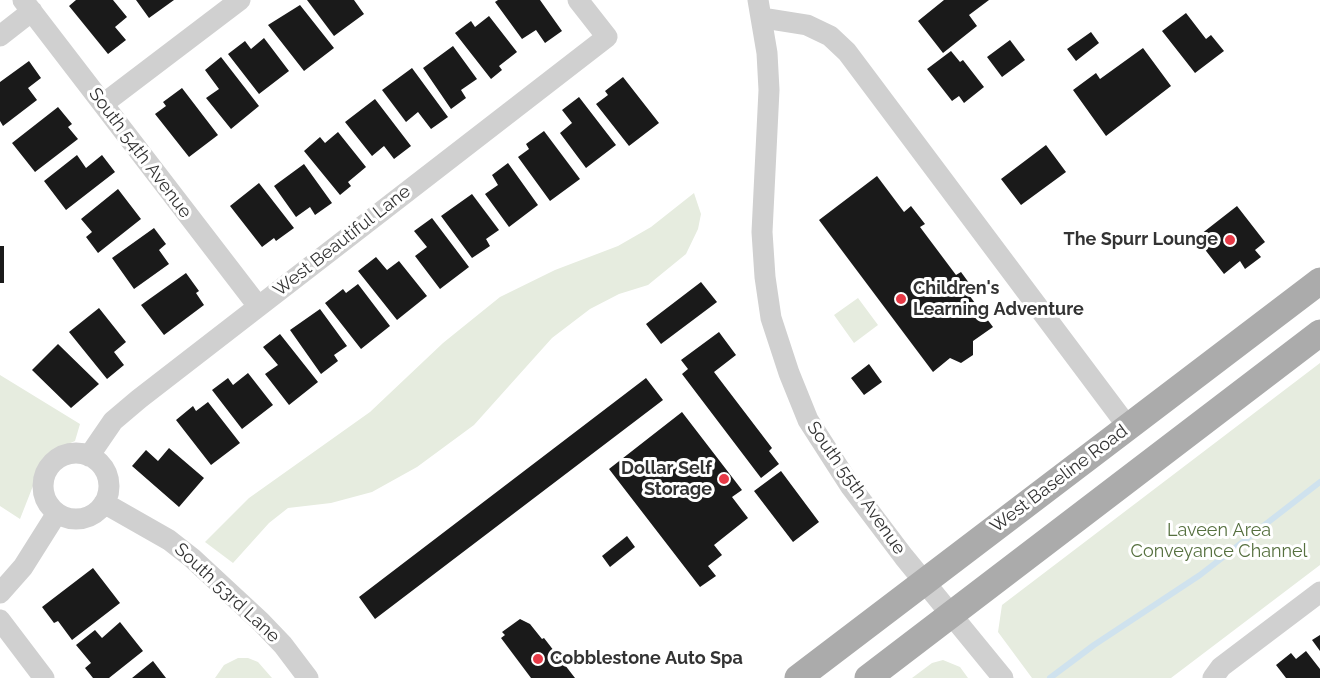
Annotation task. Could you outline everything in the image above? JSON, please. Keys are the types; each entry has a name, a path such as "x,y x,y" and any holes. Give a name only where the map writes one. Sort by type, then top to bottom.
{"main road":[{"name":"West Baseline Road","path":"798,678 1320,281"},
{"path":"868,678 1320,333"}],"street":[{"path":"103,105 240,0"},
{"name":"West Beautiful Lane","path":"89,456 113,421 258,306 607,37 578,0"},
{"path":"0,36 28,6"},
{"name":"South 54th Avenue","path":"28,6 258,306"},
{"name":"South 55th Avenue","path":"1003,678 924,582 851,487 808,420 789,374 771,318 765,276 762,232 769,90 760,9 807,25 830,36 847,52 1128,427"},
{"path":"70,454 89,456 100,463 106,472 109,483 104,503 97,511 78,519 57,513 45,495 46,473 60,458 70,454"},
{"name":"South 53rd Lane","path":"104,503 169,540 192,558 261,622 283,645 308,678"},
{"path":"0,593 23,567 57,513"},
{"path":"1213,678 1221,667 1320,592"},
{"path":"0,620 44,678"}],"green space":[{"path":"694,193 701,214 698,229 686,254 648,285 619,294 590,309 552,338 474,425 417,467 372,492 331,503 288,508 269,523 233,563 205,542 249,498 370,412 443,343 500,297 555,270 618,246 651,227"},
{"path":"858,298 878,325 854,343 834,315"},
{"name":"Laveen Area Conveyance Channel","path":"1320,363 1320,565 1171,678 1032,678 998,632 1002,605"},
{"path":"0,375 80,424 75,441 59,448 42,463 20,519 0,506"},
{"path":"238,658 248,658 258,662 272,678 215,678 224,665"},
{"path":"943,660 960,667 968,678 912,678 932,663"}],"building":[{"path":"76,0 113,0 127,17 115,27 126,40 108,54 69,6"},
{"path":"136,0 174,0 149,18"},
{"path":"307,0 354,0 364,14 334,36"},
{"path":"498,0 540,0 562,31 545,43 536,30 522,39 495,2"},
{"path":"944,0 989,0 969,15 977,26 943,53 918,21"},
{"path":"300,5 334,48 304,71 268,25"},
{"path":"1186,13 1206,39 1211,35 1224,51 1195,73 1162,31"},
{"path":"489,16 517,52 499,66 502,70 491,79 455,33 471,21 475,27"},
{"path":"1091,32 1099,43 1076,61 1067,49"},
{"path":"264,38 289,71 259,94 228,54 245,41 251,49"},
{"path":"1010,40 1025,60 1002,77 987,57"},
{"path":"453,46 477,79 461,90 466,98 451,109 423,68"},
{"path":"1143,48 1171,86 1106,136 1073,90 1096,73 1100,79"},
{"path":"951,51 960,62 963,60 984,87 964,103 959,96 952,101 927,69"},
{"path":"221,57 259,106 231,129 206,98 219,89 205,70"},
{"path":"29,61 41,78 28,88 37,100 3,126 0,121 0,82"},
{"path":"412,68 448,117 431,129 418,112 406,122 382,90"},
{"path":"623,77 659,123 629,146 596,104 608,95 605,91"},
{"path":"182,88 218,135 189,157 155,114 166,106 163,102"},
{"path":"579,97 616,145 586,168 560,133 572,123 562,110"},
{"path":"375,99 411,146 394,159 384,146 372,156 345,122"},
{"path":"58,107 72,124 68,127 78,139 35,172 12,143"},
{"path":"544,131 580,179 550,201 518,157 529,149 526,144"},
{"path":"338,132 366,167 348,182 351,186 340,195 304,151 320,137 325,143"},
{"path":"1046,145 1066,172 1021,205 1001,179"},
{"path":"77,155 86,168 102,155 115,172 66,210 44,181"},
{"path":"508,163 538,205 509,227 485,194 498,185 492,175"},
{"path":"304,164 332,203 315,215 310,207 296,217 274,186"},
{"path":"877,176 904,212 911,206 925,224 920,227 956,275 961,272 972,287 966,291 993,327 973,341 973,355 961,363 950,358 933,372 819,220"},
{"path":"259,183 294,228 276,241 274,238 262,247 230,206"},
{"path":"118,189 141,219 98,253 86,237 92,232 81,219"},
{"path":"472,194 499,230 486,239 490,246 472,258 441,216"},
{"name":"The Spurr Lounge","path":"1237,206 1265,242 1255,250 1261,257 1245,269 1240,261 1224,274 1196,238"},
{"path":"432,218 469,267 440,289 415,256 427,247 414,231"},
{"path":"154,228 166,244 159,250 169,264 134,289 112,258"},
{"path":"0,246 4,246 4,283 0,283"},
{"path":"376,257 387,270 399,261 427,296 397,320 358,271"},
{"path":"186,273 199,291 196,293 204,305 164,335 141,305"},
{"path":"701,282 717,302 661,344 646,324"},
{"path":"358,284 390,326 361,349 325,303 343,289 346,293"},
{"path":"99,308 126,342 114,352 124,365 107,379 69,332"},
{"path":"320,309 347,346 334,355 338,361 321,374 290,330"},
{"path":"719,332 736,355 714,372 772,448 769,451 779,464 761,478 682,374 688,369 681,360"},
{"path":"280,334 318,382 289,405 265,374 278,365 263,347"},
{"path":"58,344 99,384 71,408 32,370"},
{"path":"869,364 882,382 864,395 851,378"},
{"path":"248,373 273,405 242,429 212,390 228,378 233,385"},
{"path":"646,378 663,400 375,619 359,597"},
{"path":"208,402 240,443 211,465 176,420 193,406 196,411"},
{"path":"682,412 742,490 732,497 748,518 714,545 722,555 708,566 716,576 700,587 609,469"},
{"path":"169,448 204,478 179,507 132,466 146,450 158,461"},
{"path":"781,471 819,522 793,542 754,491"},
{"path":"627,536 635,547 610,567 602,556"},
{"path":"93,568 120,603 72,640 58,621 54,623 42,607"},
{"name":"Cobblestone Auto Spa","path":"520,619 530,624 542,639 544,638 575,678 531,678 501,638 505,635 502,632"},
{"path":"120,622 143,651 109,678 93,678 85,668 91,663 76,645 95,630 102,638"},
{"path":"1320,635 1320,651 1312,640"},
{"path":"1306,651 1320,669 1320,678 1286,678 1276,665 1291,653 1296,659"},
{"path":"153,661 166,678 132,678"}],"waterway":[{"path":"1050,678 1094,645 1200,575 1320,482"}],"place":[{"name":"The Spurr Lounge","path":"1230,240"},
{"name":"Children's Learning Adventure","path":"901,299"},
{"name":"Dollar Self Storage","path":"724,479"},
{"name":"Cobblestone Auto Spa","path":"538,659"}]}
